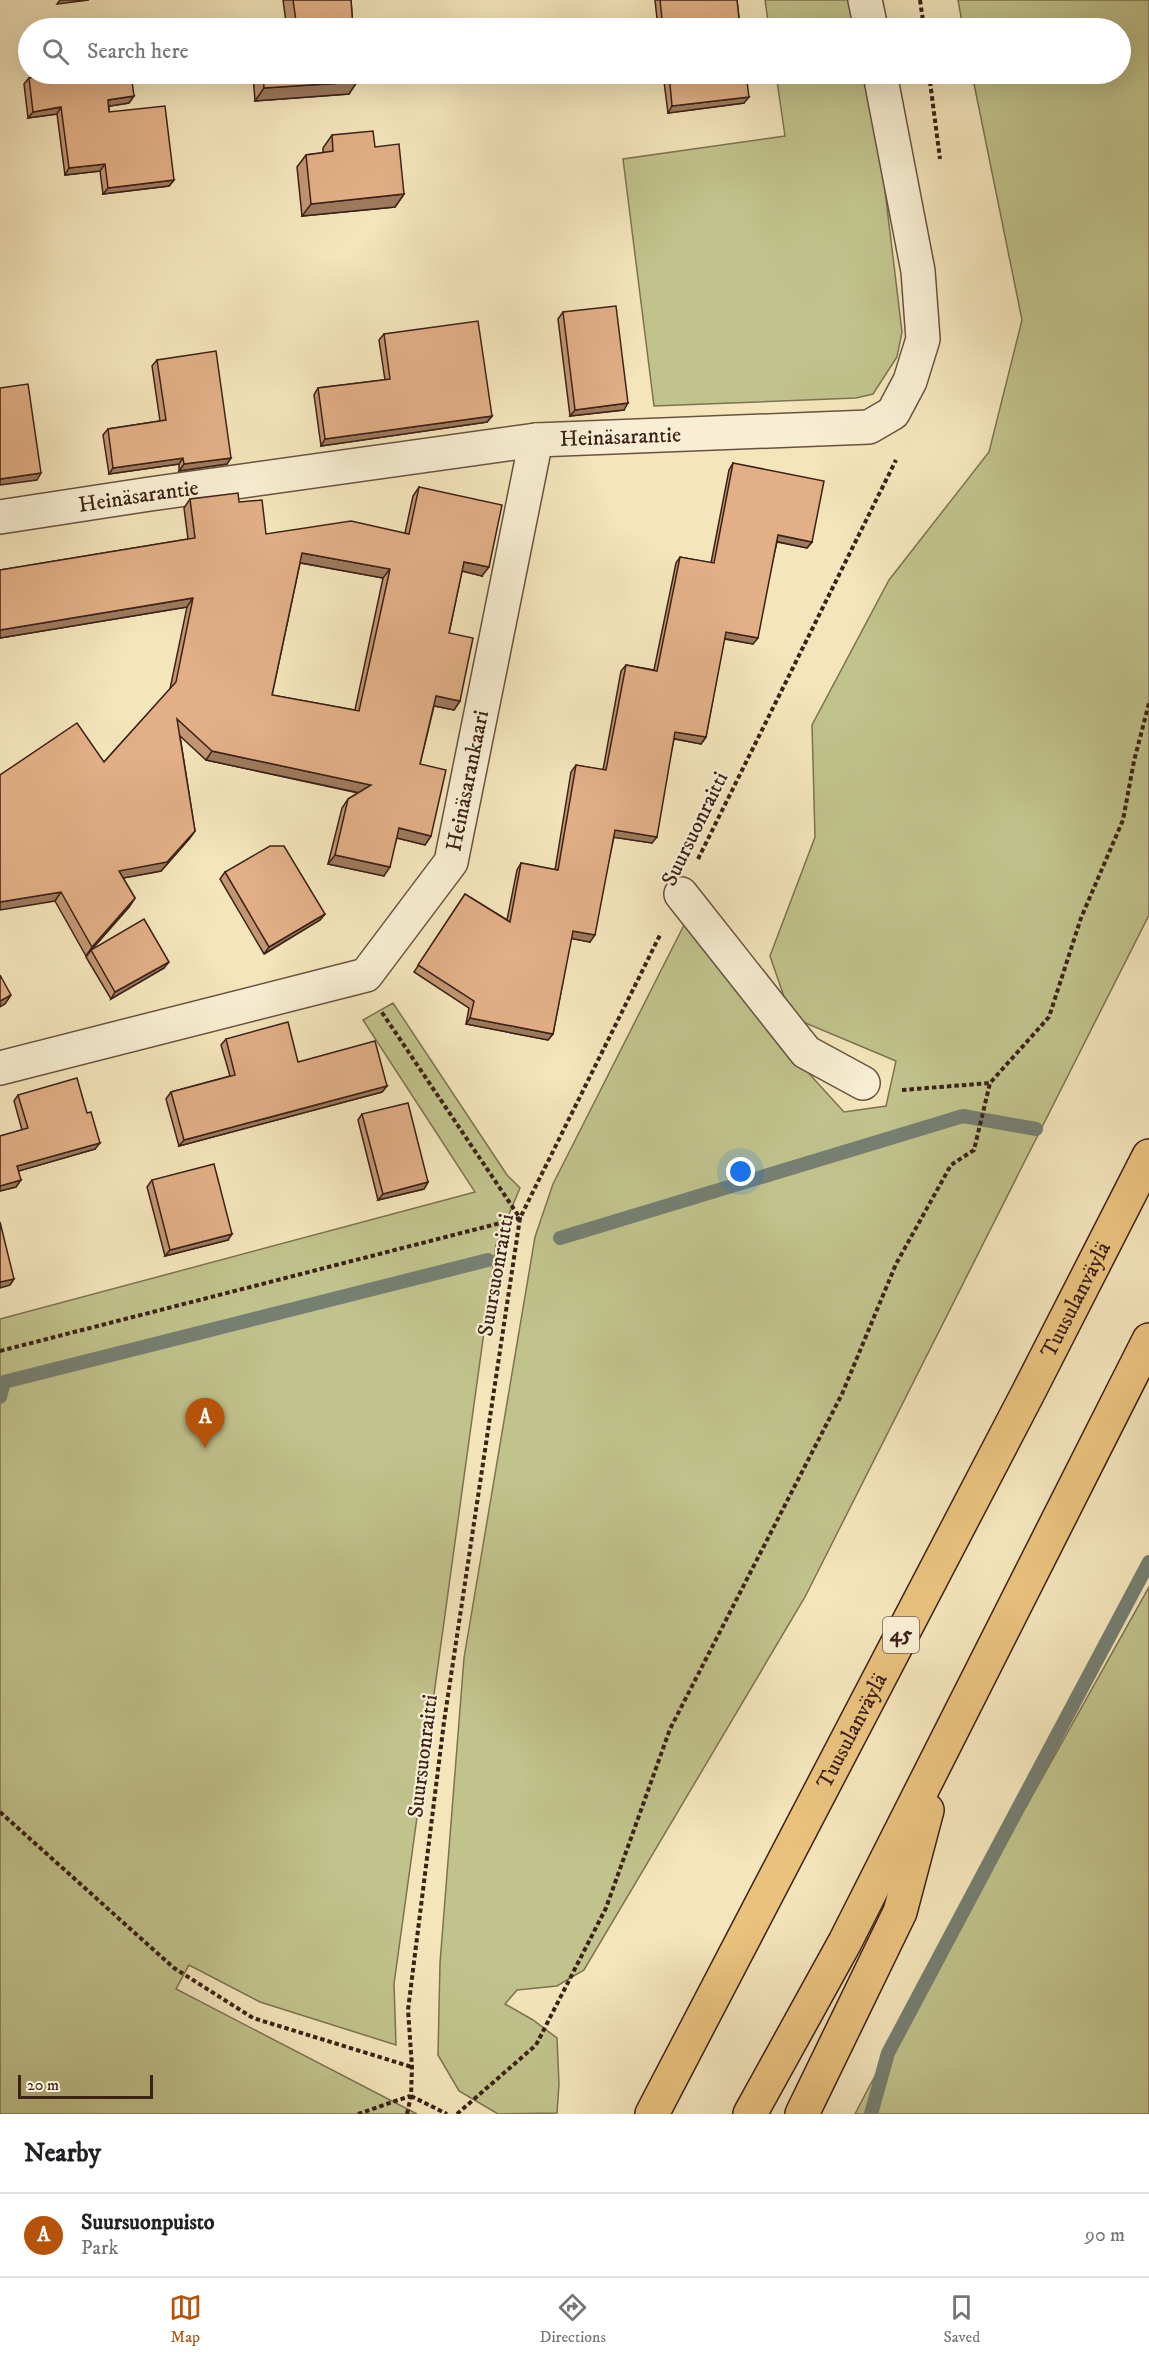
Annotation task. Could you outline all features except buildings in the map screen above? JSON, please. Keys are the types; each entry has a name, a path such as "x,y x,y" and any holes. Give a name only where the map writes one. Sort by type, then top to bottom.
{"highway":[{"name":"Tuusulanväylä","path":"652,2114 1028,1395 1149,1156"},
{"path":"750,2114 845,1942 1149,1340"},
{"path":"802,2114 900,1912 944,1748"}],"street":[{"path":"865,0 869,18"},
{"path":"881,84 918,272 923,339 910,381 893,413"},
{"name":"Heinäsarantie","path":"0,517 536,440 869,426 893,413"},
{"name":"Heinäsarankaari","path":"366,975 451,862 536,440"},
{"path":"681,894 806,1052 863,1083"},
{"path":"0,1068 366,975"}],"path":[{"path":"920,0 923,18"},
{"name":"Suursuonraitti","path":"407,2114 411,2096 412,2067 408,2010 442,1734 520,1218 900,450 893,413"},
{"path":"457,2114 536,2045 606,1908 670,1729 842,1394 896,1264 951,1165 974,1149 990,1083 1048,1017 1082,918 1123,820 1134,761 1149,703"},
{"path":"0,1351 520,1218 371,997 366,975"},
{"path":"863,1083 909,1091 990,1083"},
{"path":"0,1812 174,1968 253,2018 412,2067"},
{"path":"358,2114 411,2096 447,2114"}],"green space":[{"path":"765,0 862,0 865,18 768,18"},
{"path":"958,0 1149,0 1149,915 805,1597 584,1970 557,1986 517,1990 505,2004 533,2020 557,2038 559,2084 557,2113 498,2114 459,2091 438,2055 440,1963 464,1658 535,1237 553,1184 684,925 706,938 773,1034 844,1112 886,1106 896,1061 791,1017 770,956 815,837 812,725 889,580 989,452 1022,320 974,84 1131,84 1131,18 961,18"},
{"path":"777,84 872,84 902,332 897,357 873,394 856,398 654,406 623,159 785,136"},
{"path":"393,1003 507,1175 520,1188 496,1245 394,1984 396,2045 260,2002 189,1965 176,1989 417,2114 0,2114 0,1319 475,1192 363,1020"},
{"path":"1149,1587 1149,2114 855,2114 869,2087"}],"waterway":[{"path":"560,1238 963,1116 1036,1129"},
{"path":"0,1397 4,1382 488,1260"},
{"path":"871,2114 888,2053 1149,1562"}],"place":[{"name":"Suursuonpuisto","path":"205,1448"}]}
